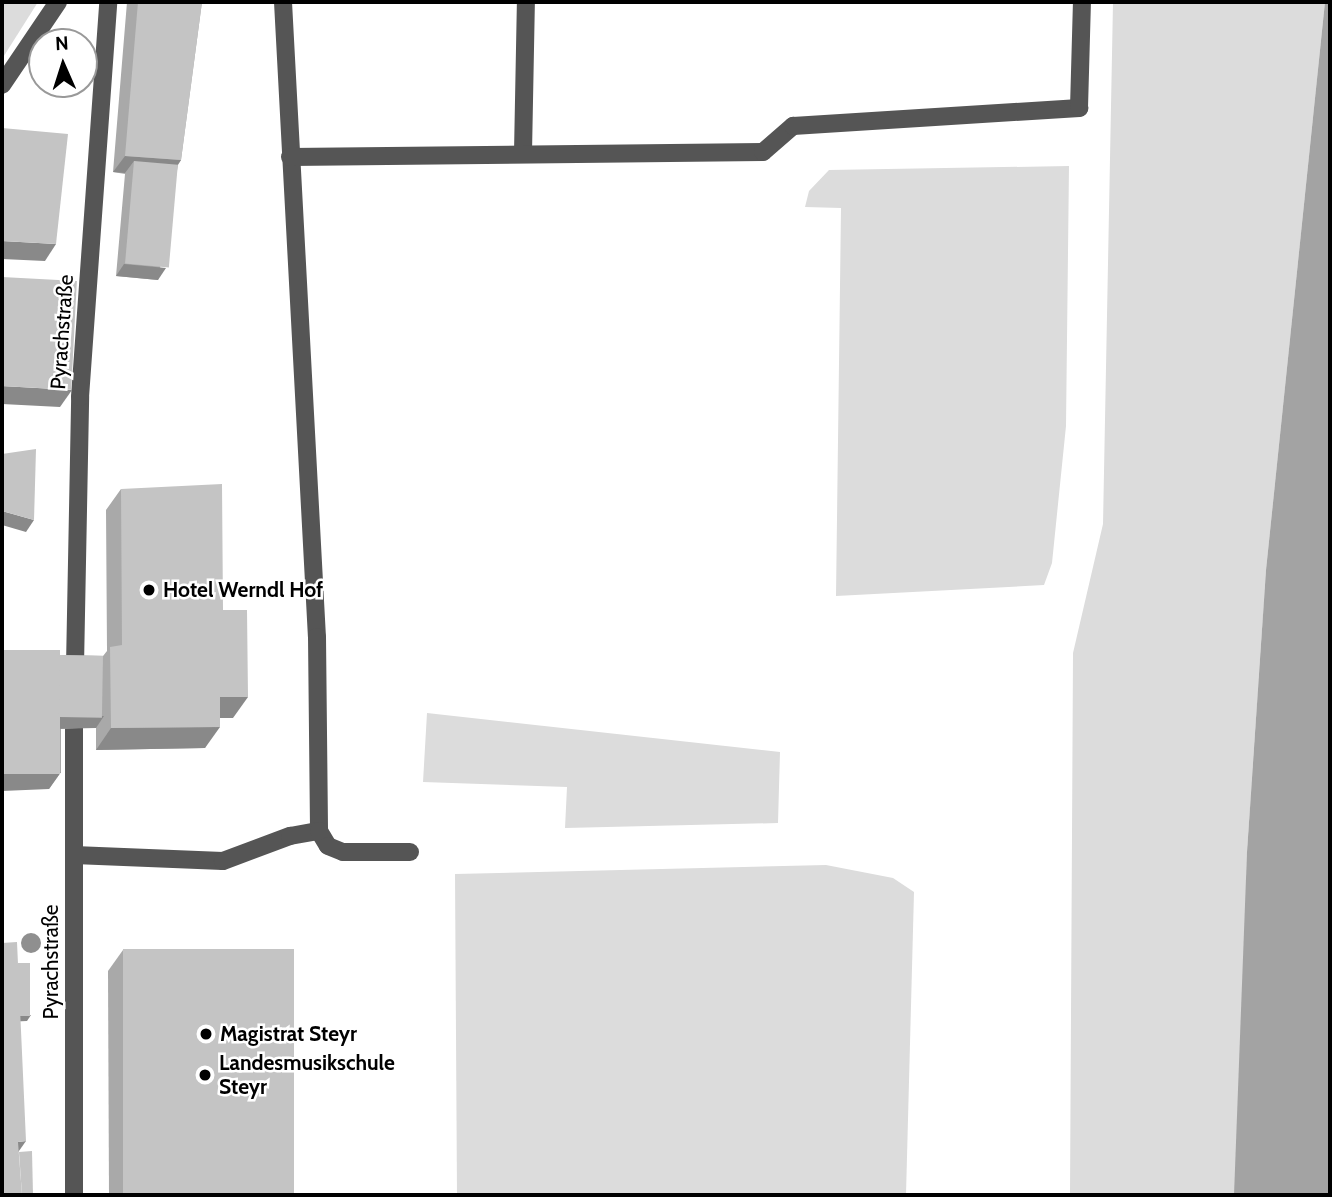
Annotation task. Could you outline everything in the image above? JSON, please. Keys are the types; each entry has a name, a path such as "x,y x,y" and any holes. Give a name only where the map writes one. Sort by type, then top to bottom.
{"street":[{"path":"2,85 58,2"},
{"name":"Pyrachstraße","path":"75,666 80,397 108,2"},
{"path":"283,2 317,637 319,831 328,846 343,852 410,852"},
{"path":"523,153 526,2"},
{"path":"290,157 763,152 793,126 1079,108 1082,2"},
{"name":"Pyrachstraße","path":"74,728 74,1195"},
{"path":"74,855 223,861 289,836 319,831"}],"shaded area":[{"path":"2,2 38,2 2,59"},
{"path":"1113,2 1325,2 1266,570 1247,852 1240,1195 1070,1195 1073,653 1103,524"},
{"path":"1325,2 1330,2 1330,1195 1234,1195 1247,852 1266,570"},
{"path":"1069,166 1066,426 1052,563 1044,585 836,596 841,208 805,207 809,191 829,170"},
{"path":"427,713 780,752 778,823 565,828 567,787 423,782"},
{"path":"826,865 893,878 914,892 906,1195 457,1195 455,874"}],"building":[{"path":"138,2 202,2 181,160 125,156"},
{"path":"2,128 68,134 56,244 2,241"},
{"path":"134,161 178,165 169,267 125,264"},
{"path":"2,277 77,281 71,390 2,386"},
{"path":"36,449 34,520 2,511 2,454"},
{"path":"222,484 223,610 247,610 248,697 220,697 220,727 111,728 110,647 122,645 121,489"},
{"path":"2,650 60,650 60,774 2,774"},
{"path":"60,655 103,656 102,718 59,717"},
{"path":"17,942 26,1141 18,1142 22,1195 2,1195 2,943"},
{"path":"123,949 294,949 294,1195 123,1195"},
{"path":"18,963 30,963 30,1016 18,1016"},
{"path":"32,1151 33,1195 22,1195 19,1152"}],"place":[{"name":"Hotel Werndl Hof","path":"149,590"},
{"name":"Magistrat Steyr","path":"206,1034"},
{"name":"Landesmusikschule Steyr","path":"205,1075"}]}
